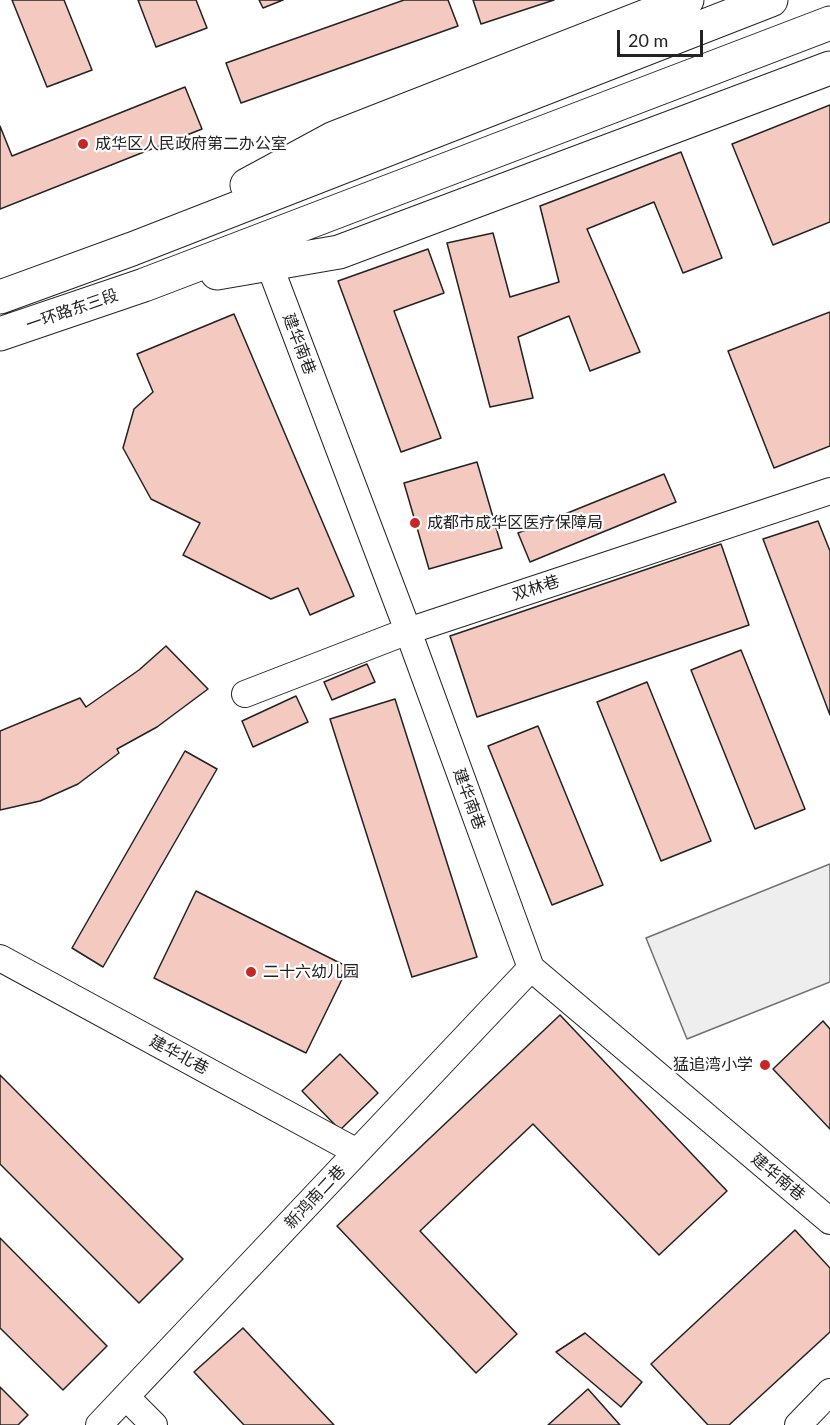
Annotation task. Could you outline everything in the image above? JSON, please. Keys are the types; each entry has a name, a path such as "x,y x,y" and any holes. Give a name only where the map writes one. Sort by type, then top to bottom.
{"main road":[{"path":"132,249 334,138 687,0"},
{"path":"0,297 132,249 771,0"},
{"path":"144,285 830,23"},
{"path":"144,285 339,252 830,68"},
{"name":"一环路东三段","path":"0,334 144,285"}],"street":[{"name":"建华南巷","path":"269,264 408,631 531,968 830,1221"},
{"name":"双林巷","path":"245,694 408,631 830,491"},
{"name":"建华北巷","path":"0,958 357,1152"},
{"name":"新鸿南二巷","path":"99,1425 531,968"},
{"path":"798,1425 830,1392"},
{"path":"126,1397 154,1425"}],"shaded area":[{"path":"830,864 830,982 687,1039 646,938"}],"building":[{"path":"12,0 64,0 92,70 47,87"},
{"path":"138,0 196,0 207,28 156,47"},
{"path":"259,0 283,0 263,8"},
{"path":"404,0 448,0 458,26 241,103 226,63"},
{"path":"473,0 554,0 481,24"},
{"path":"185,87 202,129 0,209 0,126 12,156"},
{"path":"830,105 830,222 773,245 732,144"},
{"path":"681,152 722,258 683,273 654,202 587,229 640,352 590,371 569,316 518,337 533,398 490,407 447,243 493,233 510,297 559,282 540,206"},
{"path":"428,249 444,293 394,311 441,438 401,452 338,281"},
{"path":"830,312 830,446 774,468 728,351"},
{"path":"234,314 354,596 310,615 298,588 271,599 183,555 200,523 151,499 123,448 134,409 153,392 137,354"},
{"path":"477,462 502,548 429,569 404,483"},
{"path":"664,474 676,502 530,562 518,533"},
{"path":"818,521 830,551 830,715 763,539"},
{"path":"721,544 749,625 477,717 450,636"},
{"path":"166,646 208,689 157,727 117,749 119,753 78,784 40,801 0,810 0,731 80,698 86,707 139,670"},
{"path":"741,650 805,809 755,829 691,670"},
{"path":"367,664 375,682 332,700 324,682"},
{"path":"647,682 711,841 661,861 597,702"},
{"path":"296,696 308,722 253,747 242,721"},
{"path":"395,699 477,957 412,977 330,719"},
{"path":"538,726 603,885 552,905 488,746"},
{"path":"185,751 217,769 103,967 72,948"},
{"name":"二十六幼儿园","path":"196,891 348,967 306,1053 154,978"},
{"path":"560,1015 727,1191 659,1255 533,1124 420,1231 517,1334 476,1373 337,1226"},
{"path":"823,1021 830,1029 830,1129 773,1069"},
{"path":"340,1054 378,1093 340,1130 302,1091"},
{"path":"0,1075 183,1259 139,1303 0,1164"},
{"path":"795,1230 830,1268 830,1332 729,1425 708,1425 651,1364"},
{"path":"0,1238 107,1346 63,1390 0,1328"},
{"path":"243,1328 334,1425 244,1425 194,1372"},
{"path":"585,1333 642,1382 621,1407 556,1352"},
{"path":"0,1387 28,1415 18,1425 0,1425"},
{"path":"588,1389 620,1425 548,1425"}],"place":[{"name":"成华区人民政府第二办公室","path":"83,144"},
{"name":"成都市成华区医疗保障局","path":"415,523"},
{"name":"二十六幼儿园","path":"251,972"},
{"name":"猛追湾小学","path":"765,1065"}]}
